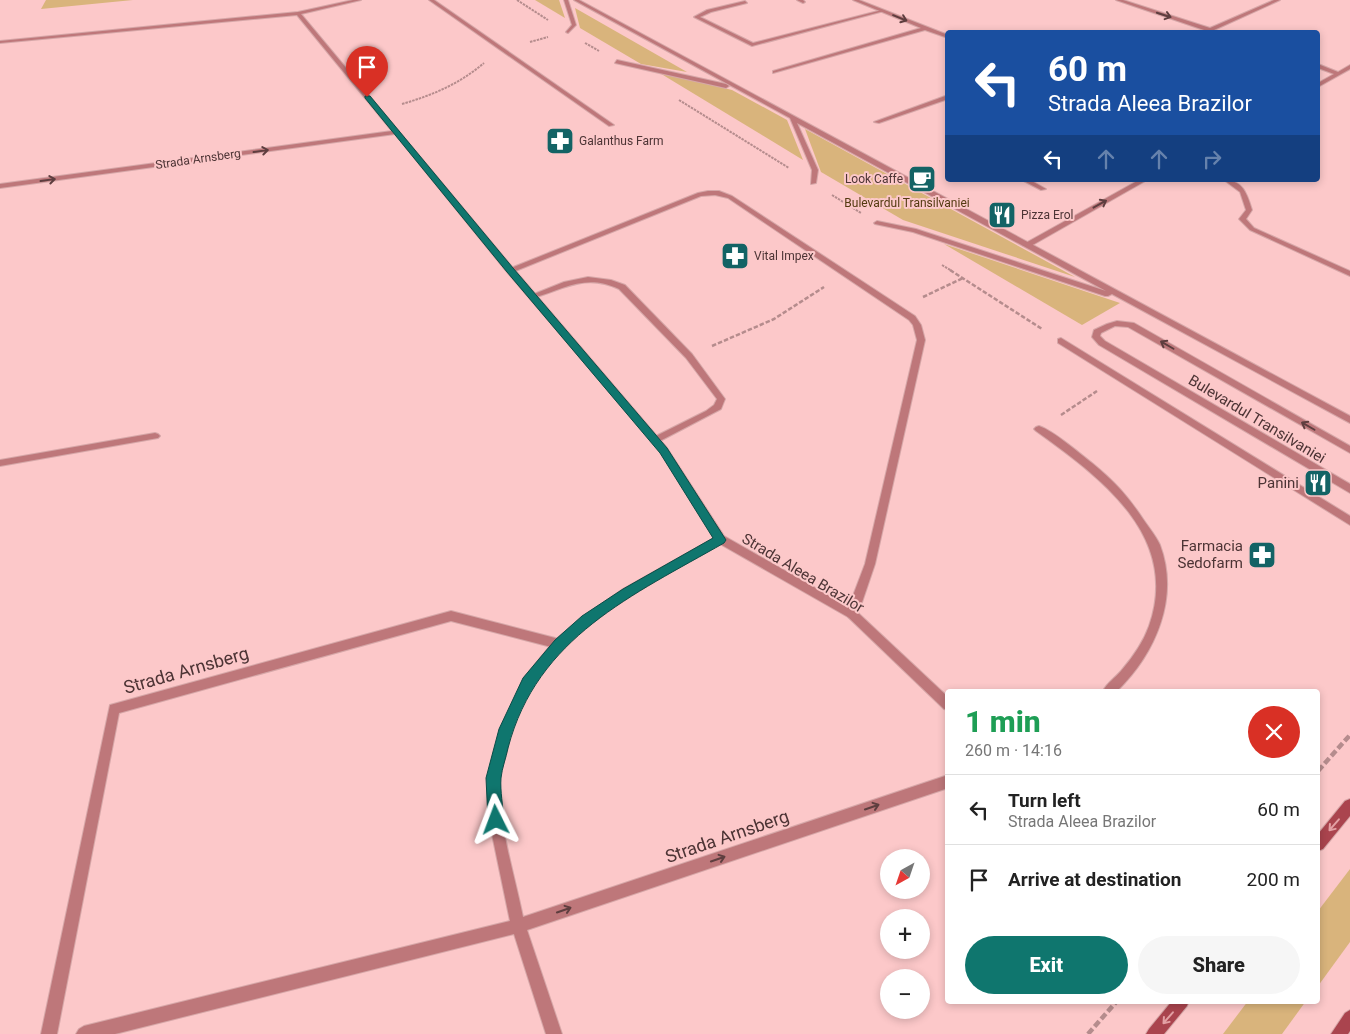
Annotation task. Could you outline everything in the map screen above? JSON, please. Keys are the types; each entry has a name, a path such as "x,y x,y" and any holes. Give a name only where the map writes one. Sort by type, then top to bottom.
{"main road":[{"path":"1320,842 1350,806"},
{"path":"1154,1034 1179,1004"},
{"path":"1339,1034 1350,1018"}],"street":[{"path":"0,42 298,13 359,0"},
{"path":"431,0 611,125"},
{"path":"566,0 574,25 568,32"},
{"path":"576,0 1350,420"},
{"path":"855,0 945,36"},
{"path":"1121,0 1210,30 1278,0"},
{"path":"745,2 709,11 696,17 752,45 882,11"},
{"name":"Strada Aleea Brazilor","path":"298,13 510,270 664,450 720,540 852,614 945,702"},
{"path":"775,72 926,28"},
{"path":"617,62 738,88"},
{"path":"1320,67 1338,74"},
{"path":"1320,84 1350,67"},
{"path":"877,122 945,98"},
{"path":"792,117 814,170 813,183"},
{"name":"Strada Arnsberg","path":"0,186 396,132"},
{"path":"1029,182 1042,189"},
{"path":"1026,245 1140,182"},
{"path":"1230,182 1243,191 1249,210 1242,219 1252,229 1350,274"},
{"path":"510,270 700,194 710,192 730,197 900,308 912,318 917,326 921,340 870,564 852,614"},
{"path":"877,223 914,230 1134,303"},
{"path":"533,296 578,280 596,278 610,280 622,287 689,356 721,399 718,407 655,440"},
{"name":"Bulevardul Transilvaniei","path":"1350,450 1131,325 1122,322 1112,323 1097,332 1096,337 1102,343 1350,489"},
{"path":"1061,341 1350,521"},
{"path":"1039,429 1089,465 1128,502 1155,547 1162,582 1158,617 1148,645 1118,684 1112,689"},
{"path":"0,464 155,436"},
{"path":"554,1034 518,926 496,820 494,778 506,729 528,682 559,644 587,620 627,592 720,540"},
{"name":"Strada Arnsberg","path":"49,1034 114,709 451,616 559,644"},
{"name":"Strada Arnsberg","path":"84,1034 518,926 945,782"}],"path":[{"path":"517,0 617,62"},
{"path":"379,111 434,96 454,87 502,50 568,32"},
{"path":"677,99 877,223"},
{"path":"940,263 1061,341"},
{"path":"689,356 774,319 846,273"},
{"path":"900,308 963,278"},
{"path":"1039,429 1119,376"},
{"path":"1320,769 1350,735"},
{"path":"1088,1034 1114,1004"}],"green space":[{"path":"46,0 133,0 41,9"},
{"path":"535,0 559,0 565,18"},
{"path":"575,8 687,72 641,64 580,28"},
{"path":"658,72 732,90 787,120 803,160"},
{"name":"Bulevardul Transilvaniei","path":"805,129 1075,277 903,220 821,172"},
{"name":"Bulevardul Transilvaniei","path":"944,244 1120,303 1082,325"},
{"path":"1350,869 1350,942 1320,983 1320,908"},
{"path":"1246,1004 1304,1004 1282,1034 1223,1034"}],"place":[{"name":"Galanthus Farm","path":"560,141"},
{"name":"Look Caffe","path":"922,179"},
{"name":"Pizza Erol","path":"1002,215"},
{"name":"Vital Impex","path":"735,256"},
{"name":"Panini","path":"1318,483"},
{"name":"Farmacia Sedofarm","path":"1262,555"}],"route":[{"path":"367,97 510,270 664,450 720,540 627,592 587,620 559,644 528,682 506,729 494,778 496,820"}]}
